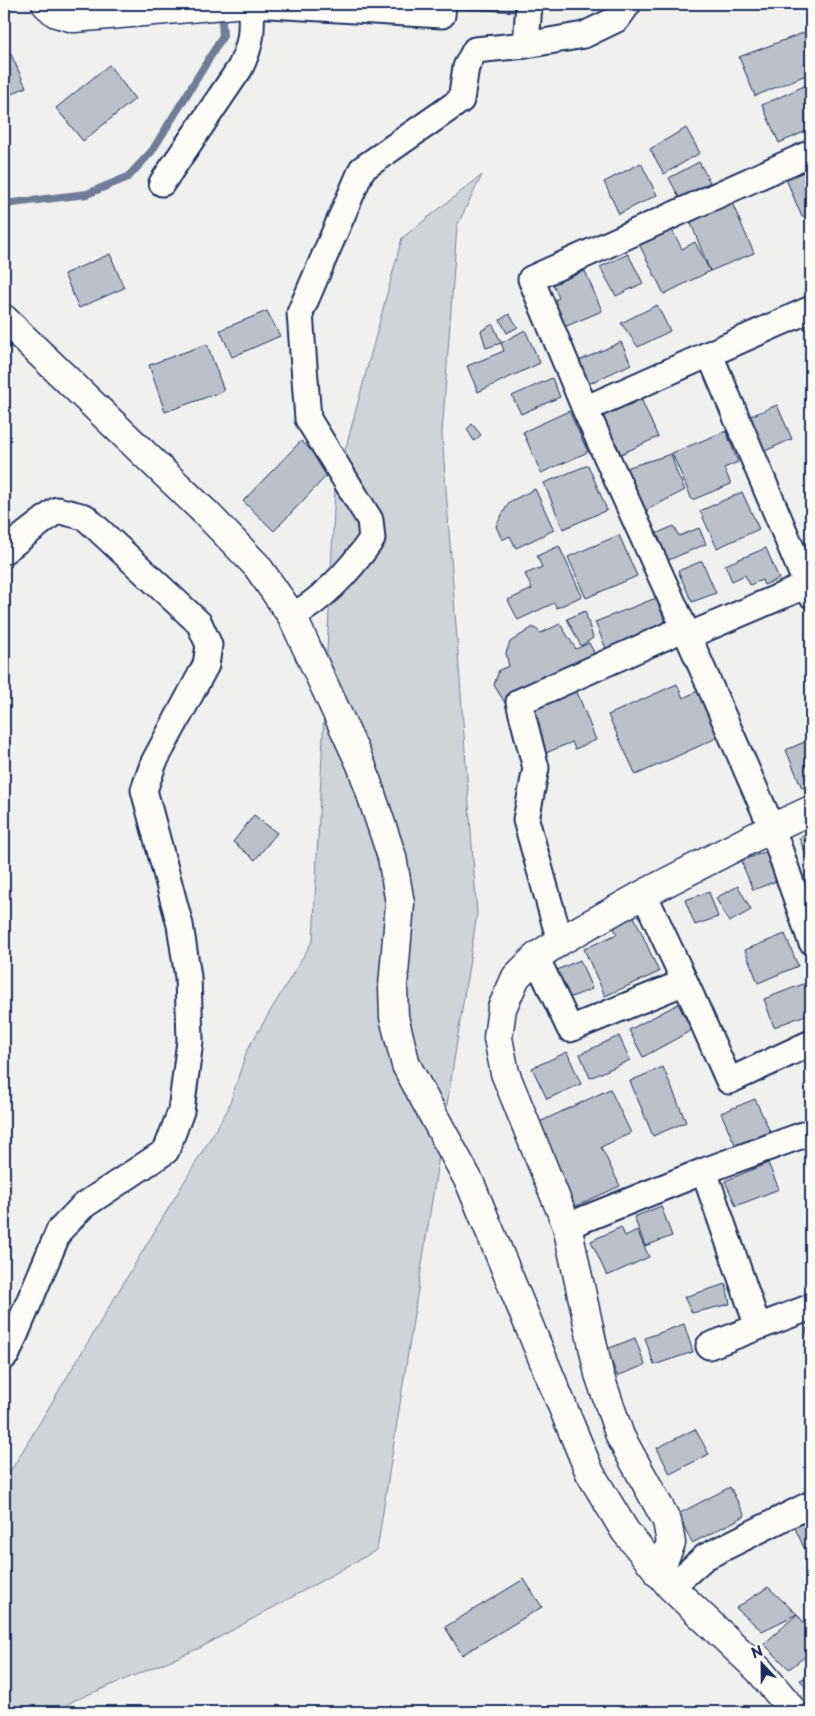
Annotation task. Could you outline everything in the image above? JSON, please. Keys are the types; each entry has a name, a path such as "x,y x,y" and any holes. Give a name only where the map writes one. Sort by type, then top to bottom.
{"street":[{"path":"46,4 56,13 74,18 247,4 442,15 443,4"},
{"path":"162,183 240,68 249,50 252,28 247,4"},
{"path":"526,45 529,4"},
{"path":"292,616 308,608 355,563 372,539 370,520 308,419 300,313 362,169 461,100 466,67 475,50 526,45 584,34 617,19 628,4"},
{"path":"811,153 531,278 585,409 687,632 772,828 811,941"},
{"path":"585,409 811,309"},
{"path":"4,319 206,513 257,566 292,616 362,767 392,857 400,903 393,986 394,1017 406,1065 470,1183 590,1473 625,1531 665,1580 759,1670 793,1712"},
{"path":"560,941 526,820 536,768 519,702 687,632 809,590 710,355"},
{"path":"4,551 57,510 85,517 200,623 208,646 206,665 154,762 144,790 180,925 188,977 190,1041 181,1111 166,1151 83,1206 59,1231 7,1354 4,1357"},
{"path":"665,1580 671,1543 667,1520 620,1436 602,1383 567,1226 505,1073 498,1038 502,1008 516,977 536,957 560,941 644,894 811,810"},
{"path":"644,894 686,982 729,1081 811,1042"},
{"path":"536,957 570,1028 686,982"},
{"path":"567,1226 704,1171 811,1132"},
{"path":"704,1171 758,1327"},
{"path":"709,1346 811,1307"},
{"path":"665,1580 705,1557 811,1504"}],"shaded area":[{"path":"482,175 457,226 442,434 477,914 377,1550 200,1648 73,1701 55,1712 4,1712 4,1482 228,1109 247,1050 313,940 335,488 402,238"}],"building":[{"path":"455,4 517,4 516,12 455,8"},
{"path":"811,30 811,73 755,96 739,57"},
{"path":"9,50 26,87 4,98 4,53"},
{"path":"109,65 135,99 83,141 56,108"},
{"path":"811,83 811,129 779,143 762,105"},
{"path":"686,128 700,153 664,174 650,149"},
{"path":"699,162 710,182 680,199 669,178"},
{"path":"641,163 657,195 619,214 604,182"},
{"path":"811,169 811,213 802,217 786,179"},
{"path":"732,203 754,253 710,271 690,221"},
{"path":"671,228 682,249 695,242 710,271 664,294 639,244"},
{"path":"110,254 124,288 79,308 64,274"},
{"path":"628,254 643,283 616,296 600,267"},
{"path":"585,271 602,311 557,330 546,304 559,298 553,284"},
{"path":"657,305 670,331 638,347 621,323"},
{"path":"267,311 280,336 232,357 220,330"},
{"path":"509,314 518,327 507,333 500,320"},
{"path":"493,324 501,343 486,348 481,331"},
{"path":"525,330 540,363 478,392 467,366 504,351 501,343"},
{"path":"621,342 631,364 584,386 574,363"},
{"path":"207,344 224,391 165,412 149,365"},
{"path":"552,378 560,397 521,414 512,396"},
{"path":"641,399 658,437 621,454 603,416"},
{"path":"777,405 792,439 756,455 741,420"},
{"path":"569,411 588,452 541,473 523,432"},
{"path":"472,424 481,435 474,441 467,429"},
{"path":"726,431 738,462 724,468 731,484 692,500 672,453"},
{"path":"301,441 332,470 274,531 243,501"},
{"path":"671,454 685,490 643,512 626,468"},
{"path":"588,465 607,510 563,529 544,483"},
{"path":"535,489 554,530 516,548 510,536 502,540 496,526 509,502"},
{"path":"742,492 759,529 717,548 700,511"},
{"path":"674,526 679,536 699,528 706,544 666,561 655,534"},
{"path":"619,535 637,576 586,598 568,557"},
{"path":"559,546 582,596 557,608 554,603 518,620 508,600 532,589 525,574 542,567 537,556"},
{"path":"766,548 779,579 764,585 762,580 750,585 745,575 732,581 725,565"},
{"path":"702,561 716,593 692,602 678,571"},
{"path":"656,598 668,629 608,653 595,622"},
{"path":"585,611 593,638 581,646 567,619"},
{"path":"560,624 576,649 589,643 598,660 508,708 494,685 499,670 509,666 506,653 510,642 533,627 541,633"},
{"path":"677,684 683,698 700,690 721,736 636,775 608,715"},
{"path":"575,687 596,740 575,749 572,742 546,753 527,707"},
{"path":"811,739 811,784 802,788 786,750"},
{"path":"254,815 277,833 255,860 233,842"},
{"path":"811,832 811,866 799,838"},
{"path":"767,851 779,880 753,890 741,861"},
{"path":"738,886 751,910 729,922 716,898"},
{"path":"709,892 718,917 695,925 685,900"},
{"path":"633,914 659,972 605,996 584,949 617,934 612,924"},
{"path":"785,934 798,966 758,983 745,950"},
{"path":"580,960 592,989 561,1001 550,973"},
{"path":"811,981 811,1013 774,1027 764,999"},
{"path":"678,1004 692,1030 643,1057 629,1030"},
{"path":"619,1036 630,1060 590,1078 580,1054"},
{"path":"567,1052 581,1084 547,1099 532,1068"},
{"path":"663,1067 686,1122 653,1136 630,1081"},
{"path":"610,1089 631,1133 601,1147 620,1186 570,1209 531,1126"},
{"path":"755,1099 771,1134 737,1149 721,1113"},
{"path":"768,1163 779,1189 736,1206 725,1181"},
{"path":"661,1206 672,1236 645,1246 634,1217"},
{"path":"621,1227 625,1236 637,1230 649,1257 607,1276 591,1241"},
{"path":"726,1284 730,1304 692,1313 684,1297"},
{"path":"684,1324 693,1352 654,1365 645,1338"},
{"path":"811,1327 811,1350 806,1329"},
{"path":"635,1338 645,1365 617,1376 607,1349"},
{"path":"695,1429 709,1454 670,1474 657,1448"},
{"path":"730,1487 745,1516 692,1543 678,1514"},
{"path":"811,1520 811,1551 806,1552 794,1526"},
{"path":"524,1579 542,1607 462,1655 445,1627"},
{"path":"768,1587 797,1614 762,1631 736,1608"},
{"path":"797,1614 811,1632 811,1652 789,1669 764,1644"},
{"path":"811,1675 811,1694 800,1680"}],"waterway":[{"path":"4,204 87,194 128,177 152,151 223,36 221,11"}]}
